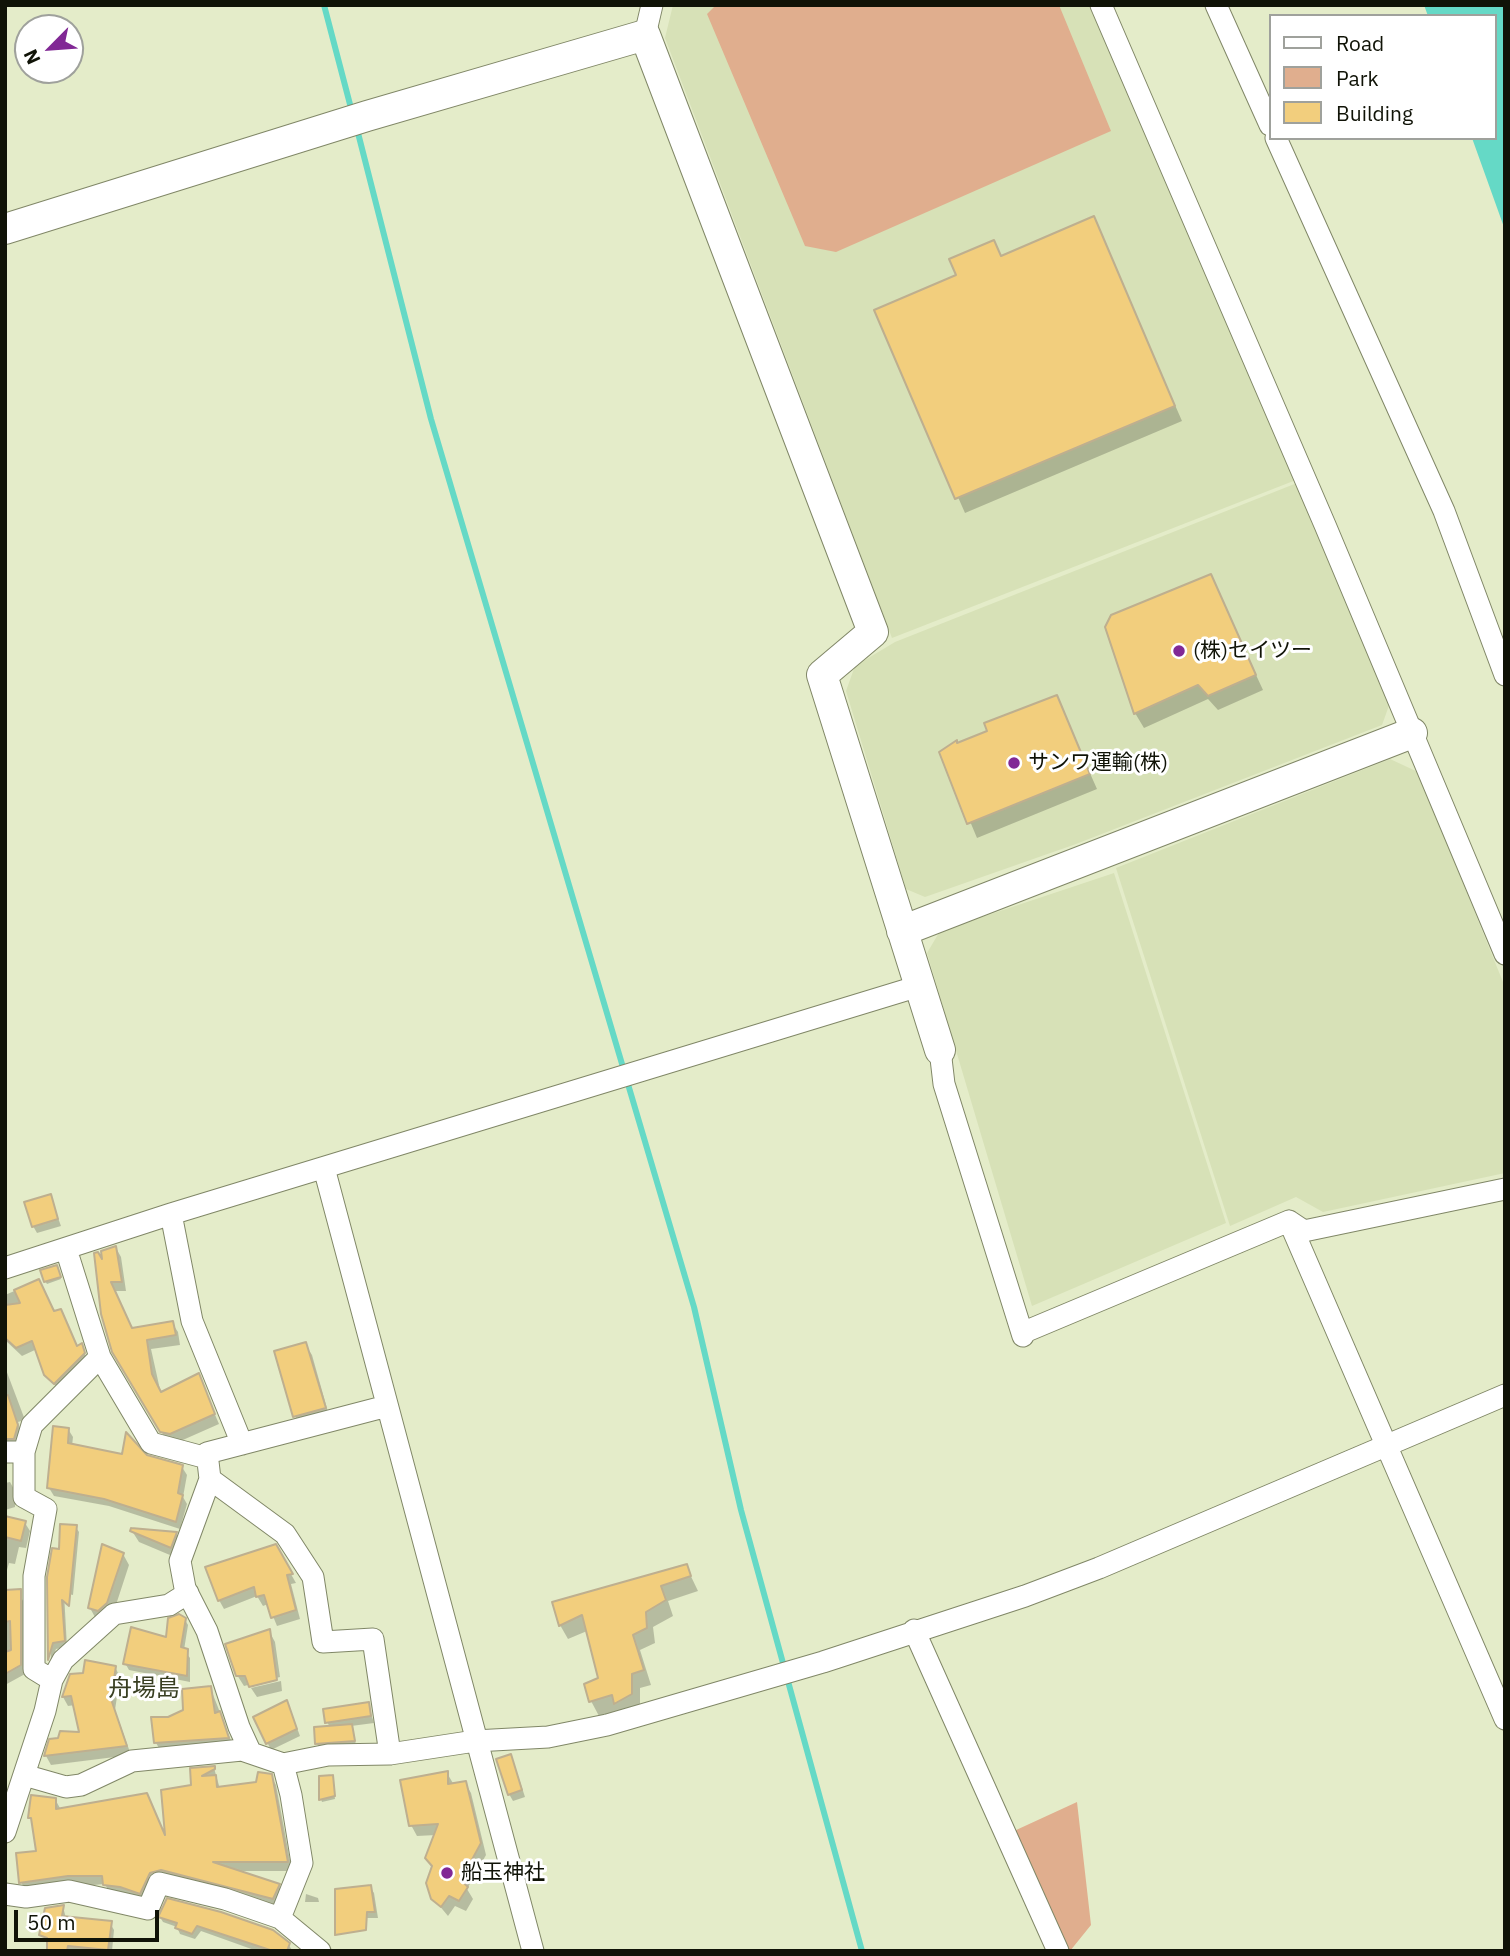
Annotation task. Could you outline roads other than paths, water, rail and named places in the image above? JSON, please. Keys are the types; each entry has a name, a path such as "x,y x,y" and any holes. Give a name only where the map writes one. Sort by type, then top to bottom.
{"street":[{"path":"652,5 645,35 873,632 822,675 940,1050 943,1084 1022,1334 1289,1221"},
{"path":"1101,5 1505,954"},
{"path":"1216,5 1268,121"},
{"path":"5,229 351,120 645,35"},
{"path":"1277,140 1444,511 1505,675"},
{"path":"902,931 1412,733"},
{"path":"5,1268 171,1214 919,986"},
{"path":"324,1168 533,1951"},
{"path":"1289,1221 1304,1231 1505,1189"},
{"path":"171,1214 192,1321 242,1444"},
{"path":"1289,1221 1505,1719"},
{"path":"66,1249 100,1357 151,1443 209,1468 285,1534 313,1577 323,1642 373,1639 390,1754"},
{"path":"52,1680 34,1669 34,1576 46,1509 23,1497 14,1452 32,1425 100,1357"},
{"path":"24,1775 66,1787 81,1785 132,1761 250,1751 283,1764 328,1755 390,1754 475,1741 548,1737 607,1725 787,1673 1025,1596 1505,1395"},
{"path":"250,1751 239,1727 207,1631 188,1593 180,1561 209,1468 207,1453 387,1406"},
{"path":"5,1832 52,1680 63,1660 114,1614 169,1605 188,1593"},
{"path":"914,1630 1058,1951"},
{"path":"280,1919 302,1863 283,1764"},
{"path":"5,1894 26,1898 69,1891 148,1909 159,1883 225,1899 280,1919 320,1951"}],"water":[{"path":"1424,5 1505,5 1505,230 1473,140 1496,140 1496,14 1427,14"}],"waterway":[{"path":"324,5 352,112"},
{"path":"357,129 431,419 694,1307 741,1510 862,1951"}],"place":[{"name":"(株)セイツー","path":"1179,651"},
{"name":"サンワ運輸(株)","path":"1014,763"},
{"name":"船玉神社","path":"447,1873"}],"district":[{"name":"舟場島","path":"144,1689"}]}
